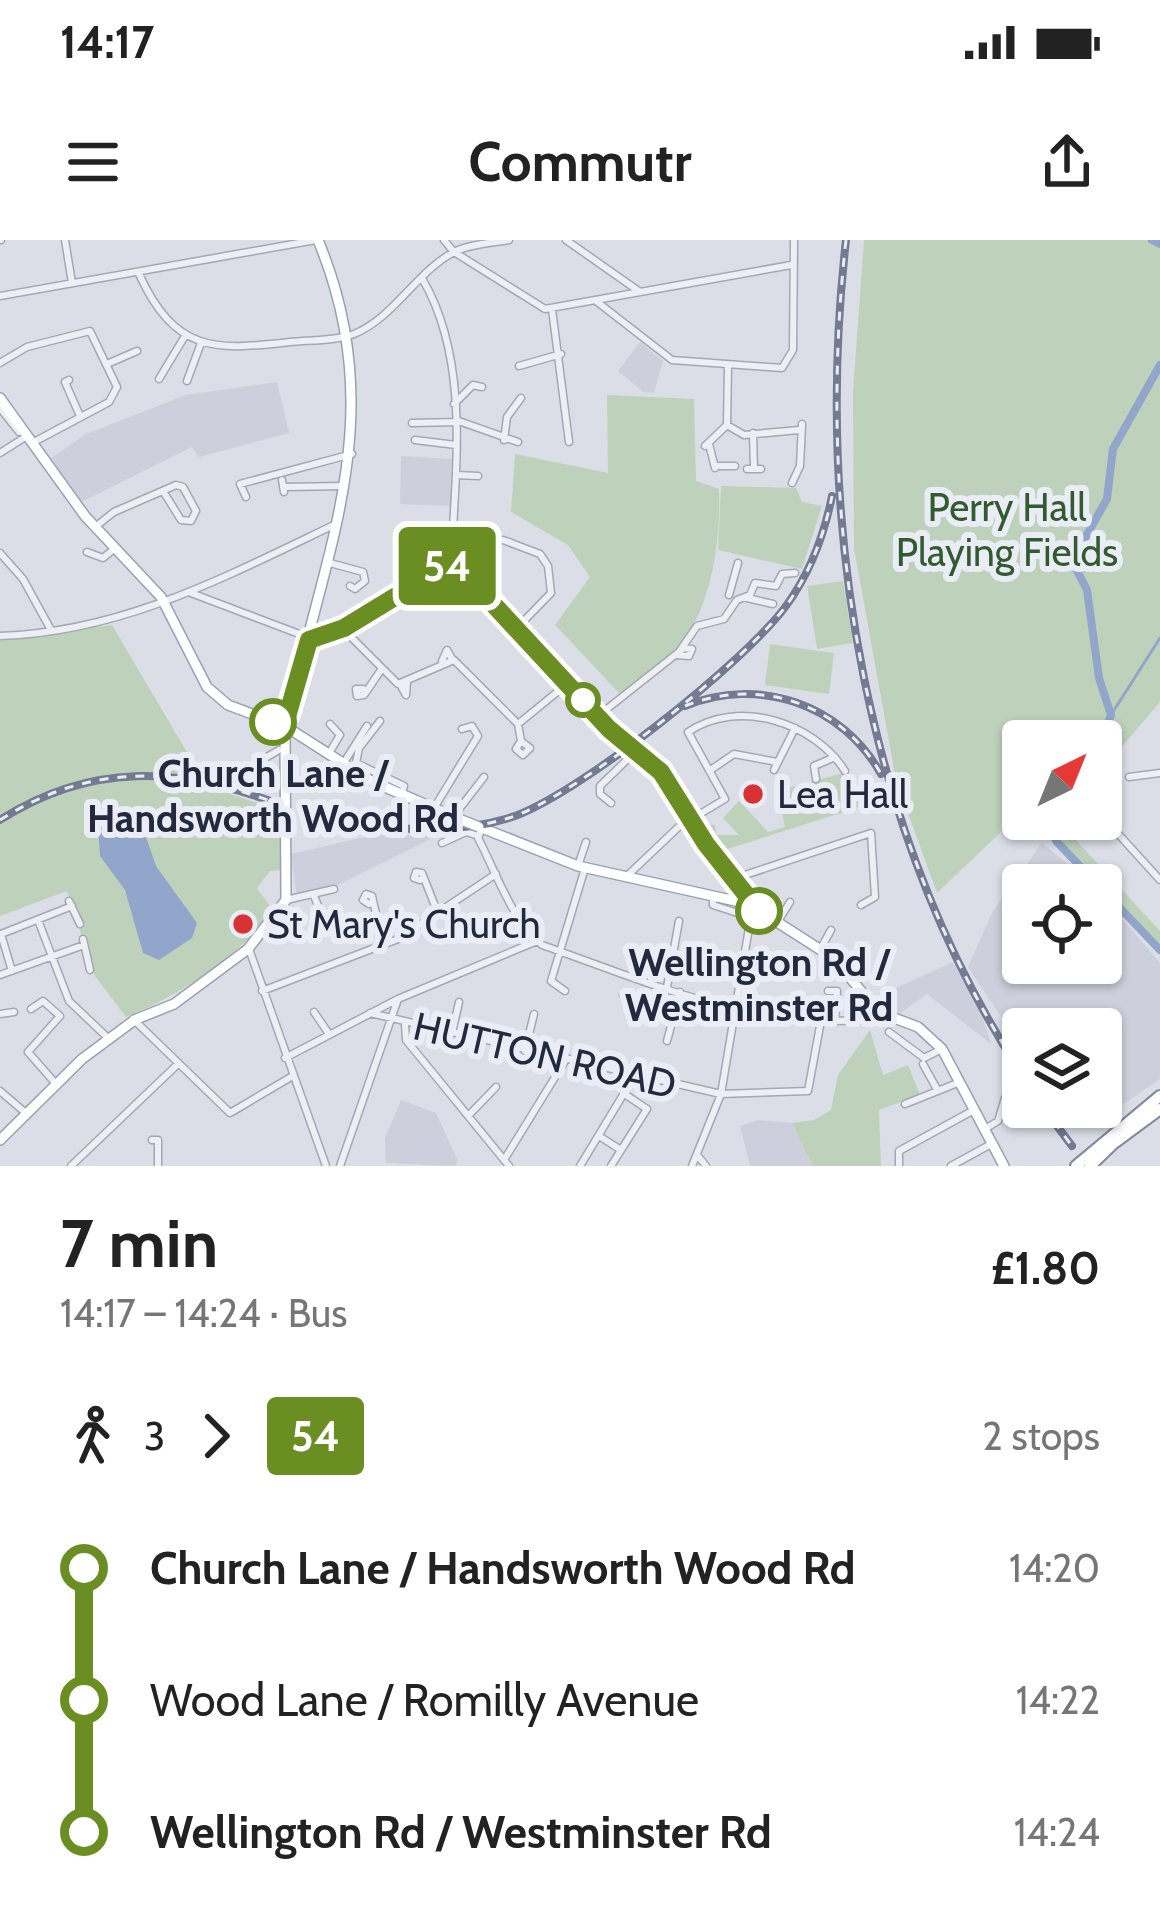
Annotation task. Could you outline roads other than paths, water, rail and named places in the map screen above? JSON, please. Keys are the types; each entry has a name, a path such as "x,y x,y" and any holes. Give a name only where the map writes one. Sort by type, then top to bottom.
{"highway":[{"path":"1079,1166 1154,1106"},
{"path":"1079,1166 1114,1139"}],"main road":[{"path":"0,1141 108,1038 134,1020 174,1004 245,952 286,901 284,727 330,563 352,454 339,294 317,240"},
{"path":"0,398 95,527 166,604 207,687 228,705 284,727 343,764 480,831 582,867 777,923 842,964 881,1016 918,1027 942,1049 993,1143 1000,1166"}],"street":[{"path":"64,240 72,283"},
{"path":"252,240 254,253"},
{"path":"0,296 317,240"},
{"path":"444,240 464,259 552,309 791,265"},
{"path":"140,274 158,310 185,336 238,348 345,336 379,320 454,252 508,240"},
{"path":"566,240 640,292"},
{"path":"596,301 672,361 774,370 788,364 793,350 794,240"},
{"path":"464,259 467,248"},
{"path":"423,280 440,322 456,421 451,564 516,629 601,731 609,729"},
{"path":"552,309 569,442"},
{"path":"0,363 27,347 90,331 116,396 0,453"},
{"path":"159,379 185,336"},
{"path":"187,381 201,343"},
{"path":"107,364 137,351"},
{"path":"519,366 561,353"},
{"path":"728,367 727,424 707,445 715,467 735,466"},
{"path":"69,380 64,382 80,416"},
{"path":"454,404 473,385 482,387"},
{"path":"504,440 507,416 521,398"},
{"path":"0,408 26,437"},
{"path":"412,423 456,421 518,442"},
{"path":"727,424 753,433 800,427 797,480"},
{"path":"753,433 754,469"},
{"path":"415,440 456,445"},
{"path":"246,497 239,484 352,454"},
{"path":"455,475 478,476"},
{"path":"283,487 346,485"},
{"path":"95,527 114,512 163,491 183,487 196,511 191,521 181,520 163,491"},
{"path":"0,636 51,631 166,604 339,523"},
{"path":"512,543 540,554 552,578 551,592 541,607 516,629"},
{"path":"86,556 103,558 115,548"},
{"path":"0,554 23,579 51,631"},
{"path":"330,563 362,572 365,581 355,589 350,586"},
{"path":"598,716 678,653 697,626 724,619 738,563"},
{"path":"191,593 309,640 344,628 451,564"},
{"path":"439,570 460,575 565,686 661,772 752,913 722,1094 692,1166"},
{"path":"747,598 755,583 776,589 782,574 795,573"},
{"path":"730,598 773,604"},
{"path":"344,628 381,670 404,683 452,660 518,724 521,741"},
{"path":"364,689 381,670"},
{"path":"518,724 565,686"},
{"path":"626,878 689,819 725,799 712,769 689,738 691,728 736,717 796,728 835,757 845,771"},
{"path":"380,722 356,754 356,763 404,786 401,794"},
{"path":"328,755 340,735 330,724"},
{"path":"434,808 478,736 473,725 462,729"},
{"path":"343,764 368,726"},
{"path":"712,769 734,754 776,766 796,728"},
{"path":"610,803 600,786 633,749"},
{"path":"227,767 241,772 284,753"},
{"path":"816,779 814,766 835,757"},
{"path":"1130,777 1160,773"},
{"path":"456,818 484,777"},
{"path":"442,843 480,831 496,874 536,941 561,951 736,1009 835,1019 881,1016"},
{"path":"734,879 871,833 875,900 861,905"},
{"path":"1122,837 1158,875"},
{"path":"566,990 551,985 582,867 584,841"},
{"path":"262,991 286,977 383,945 496,874"},
{"path":"420,880 436,911"},
{"path":"286,901 334,889"},
{"path":"314,896 326,925"},
{"path":"713,899 713,905 752,913"},
{"path":"777,923 790,902"},
{"path":"12,970 1,934 70,903 80,924"},
{"path":"370,904 383,945"},
{"path":"38,920 68,1001 108,1038"},
{"path":"667,987 679,921"},
{"path":"819,950 831,930"},
{"path":"659,931 675,935"},
{"path":"285,1058 398,999 536,941"},
{"path":"0,975 84,942 90,970"},
{"path":"245,952 327,1166"},
{"path":"715,959 742,964"},
{"path":"631,1019 636,1003 626,995 636,977"},
{"path":"828,991 837,991 835,1019"},
{"path":"667,1041 680,992"},
{"path":"340,1166 398,999"},
{"path":"31,1009 43,1001 55,1002 60,1016 52,1034 28,1052 56,1084"},
{"path":"452,1034 461,1006"},
{"path":"836,1007 848,1007"},
{"path":"314,1012 329,1034"},
{"name":"HUTTON ROAD","path":"370,1013 722,1094 808,1090 820,1026"},
{"path":"525,1051 534,1014"},
{"path":"134,1020 234,1114 291,1077"},
{"path":"405,1024 406,1040 504,1163 565,1060"},
{"path":"889,1032 924,1058 942,1049"},
{"path":"71,1166 178,1064"},
{"path":"923,1064 938,1091"},
{"path":"580,1166 635,1075"},
{"path":"905,1104 960,1082"},
{"path":"469,1115 496,1087"},
{"path":"0,1091 27,1114"},
{"path":"611,1166 647,1109 626,1095"},
{"path":"985,1130 998,1121 1002,1108"},
{"path":"898,1166 898,1151 974,1110"},
{"path":"599,1136 621,1150"},
{"path":"152,1140 158,1140 158,1166"},
{"path":"951,1166 993,1143"},
{"path":"697,1155 706,1166"}],"water":[{"path":"117,810 139,817 156,866 197,923 192,938 159,960 143,953 125,890 100,856 98,825"}],"waterway":[{"path":"1152,240 1160,244"},
{"path":"1109,720 1087,590 1072,561 1107,499 1113,449 1160,365"},
{"path":"1111,715 1160,638"},
{"path":"1056,840 1160,950"}],"railway":[{"path":"846,240 838,348 838,457 846,566 863,674 889,780 924,884 969,983 1002,1040"},
{"path":"344,823 469,827 509,818 575,784 698,693 765,631 809,567 832,496"},
{"path":"685,706 741,694 796,703 844,730 881,774"},
{"path":"0,820 68,788 135,776 204,782 276,803"},
{"path":"1059,1128 1072,1146"}],"place":[{"name":"Church Lane / Handsworth Wood Rd","path":"273,722"},
{"name":"Lea Hall","path":"753,794"},
{"name":"Wellington Rd / Westminster Rd","path":"759,911"},
{"name":"St Mary's Church","path":"243,924"}],"park label":[{"name":"Perry Hall Playing Fields","path":"1007,530"}]}
